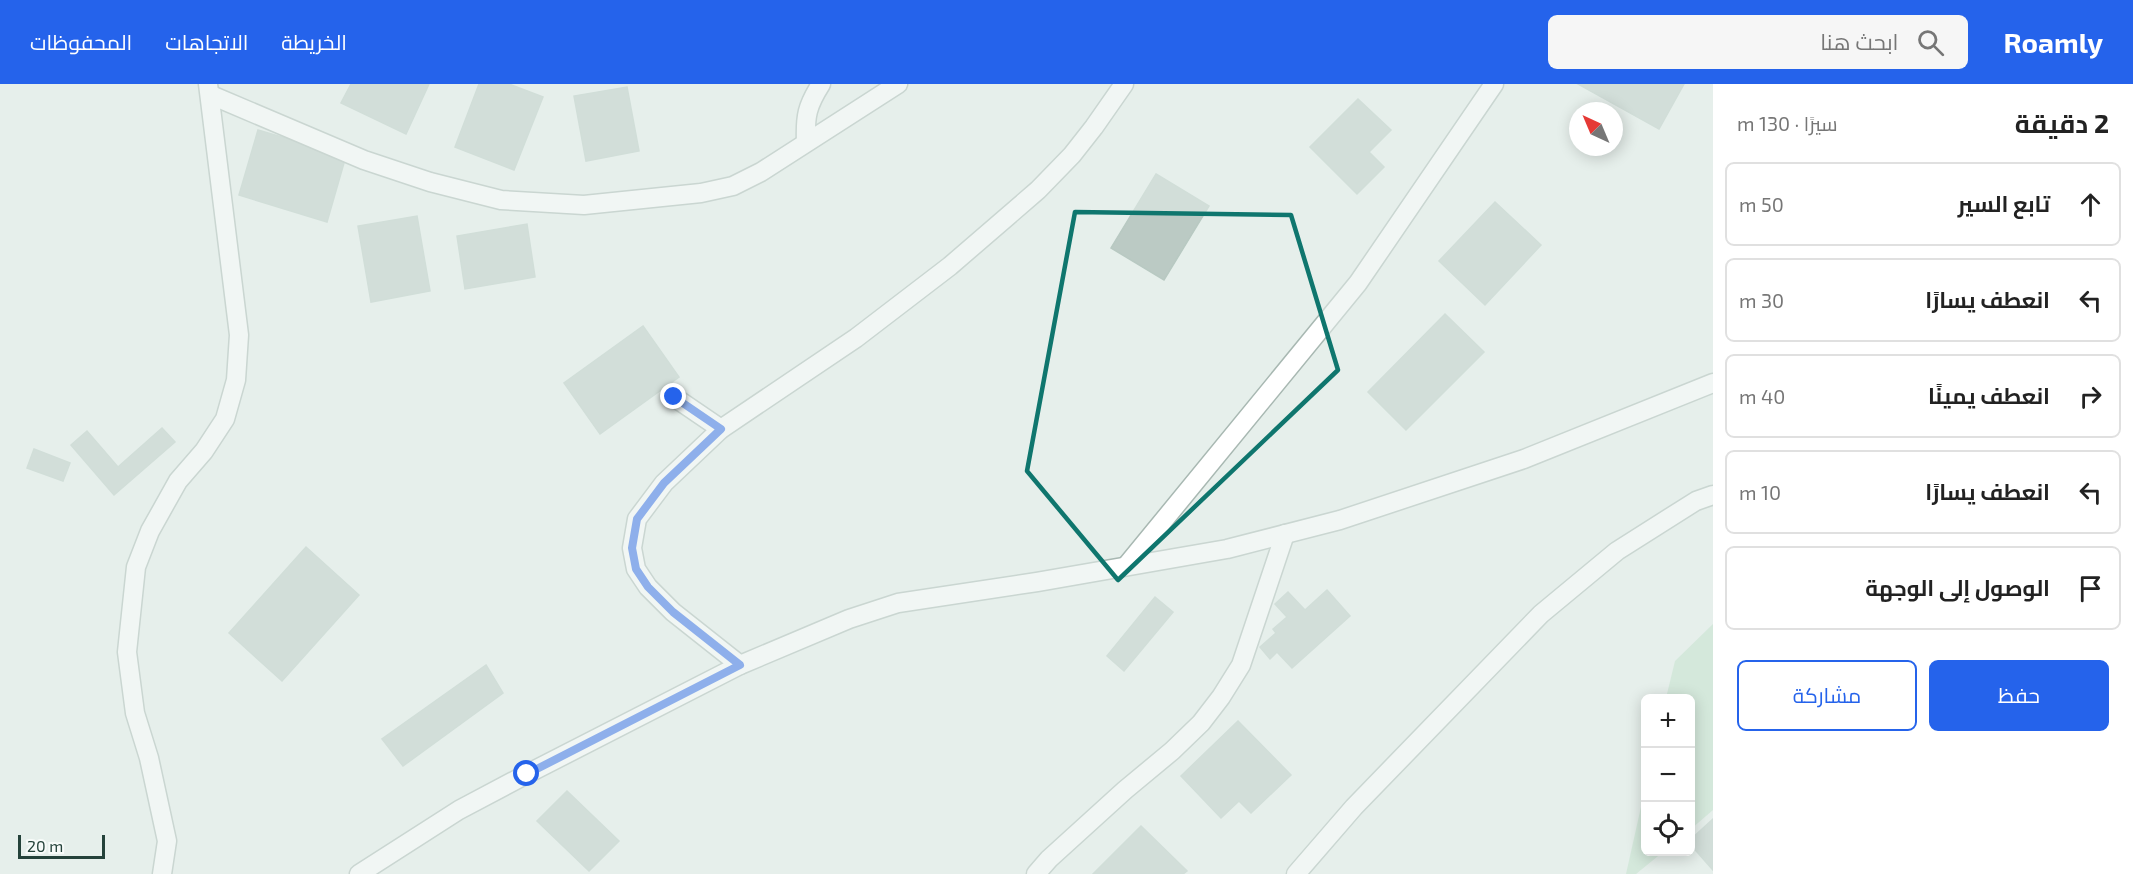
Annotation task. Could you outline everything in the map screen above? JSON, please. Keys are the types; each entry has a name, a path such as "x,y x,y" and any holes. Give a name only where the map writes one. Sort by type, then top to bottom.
{"street":[{"path":"806,142 806,118 810,101 821,84"},
{"path":"210,89 364,160 430,182 501,200 584,205 701,193 732,186 761,172 898,84"},
{"path":"740,665 673,612 648,587 636,569 632,548 637,519 664,483 721,429 856,338 950,266 1038,190 1094,127 1124,84"},
{"path":"1127,565 1358,283 1494,84"},
{"path":"162,874 167,841 149,758 135,714 127,652 136,567 150,531 178,481 204,451 225,419 236,380 239,335 210,89"},
{"path":"359,874 459,810 740,665 849,619 898,603 1227,549 1340,520 1524,459 1713,383"},
{"path":"674,397 721,429"},
{"path":"1296,874 1354,807 1541,614 1617,550 1696,501 1713,495"},
{"path":"1036,874 1049,859 1125,790 1172,751 1201,723 1221,697 1241,665 1285,534"}],"highlighted area":[{"path":"1075,212 1291,215 1338,370 1118,580 1027,471"}],"green space":[{"path":"1713,624 1713,810 1695,826 1695,694 1667,694 1675,661"},
{"path":"1641,807 1641,856 1658,856 1636,874 1626,874"}],"building":[{"path":"351,84 429,84 406,134 341,103"},
{"path":"479,84 509,84 543,97 514,170 455,147"},
{"path":"1578,84 1684,84 1659,129 1623,109 1623,102 1610,102"},
{"path":"627,87 639,151 586,161 574,96"},
{"path":"1358,99 1391,130 1369,152 1384,167 1357,194 1310,147"},
{"path":"258,130 346,156 327,222 239,195"},
{"path":"1156,174 1209,206 1164,280 1111,248"},
{"path":"1495,202 1541,245 1485,305 1439,261"},
{"path":"417,216 430,291 371,302 358,226"},
{"path":"527,224 535,277 465,289 457,236"},
{"path":"1445,314 1484,352 1406,430 1368,392"},
{"path":"643,326 679,377 600,434 564,383"},
{"path":"162,428 175,442 114,495 71,445 87,431 118,467"},
{"path":"34,449 70,463 63,481 27,468"},
{"path":"306,547 359,595 282,681 229,633"},
{"path":"1327,590 1350,616 1292,668 1277,652 1270,659 1260,647 1276,633 1273,629 1287,617 1275,604 1288,592 1305,610"},
{"path":"1155,597 1173,612 1124,671 1107,656"},
{"path":"486,665 503,693 403,766 382,739"},
{"path":"1238,721 1291,775 1251,813 1239,801 1221,818 1181,776"},
{"path":"567,791 619,841 589,871 537,821"},
{"path":"1713,819 1713,870 1695,850 1695,835"},
{"path":"1141,826 1187,871 1183,874 1093,874"}],"route":[{"path":"527,774 740,665 673,612 648,587 636,569 632,548 637,519 664,483 721,429 674,397"}]}
